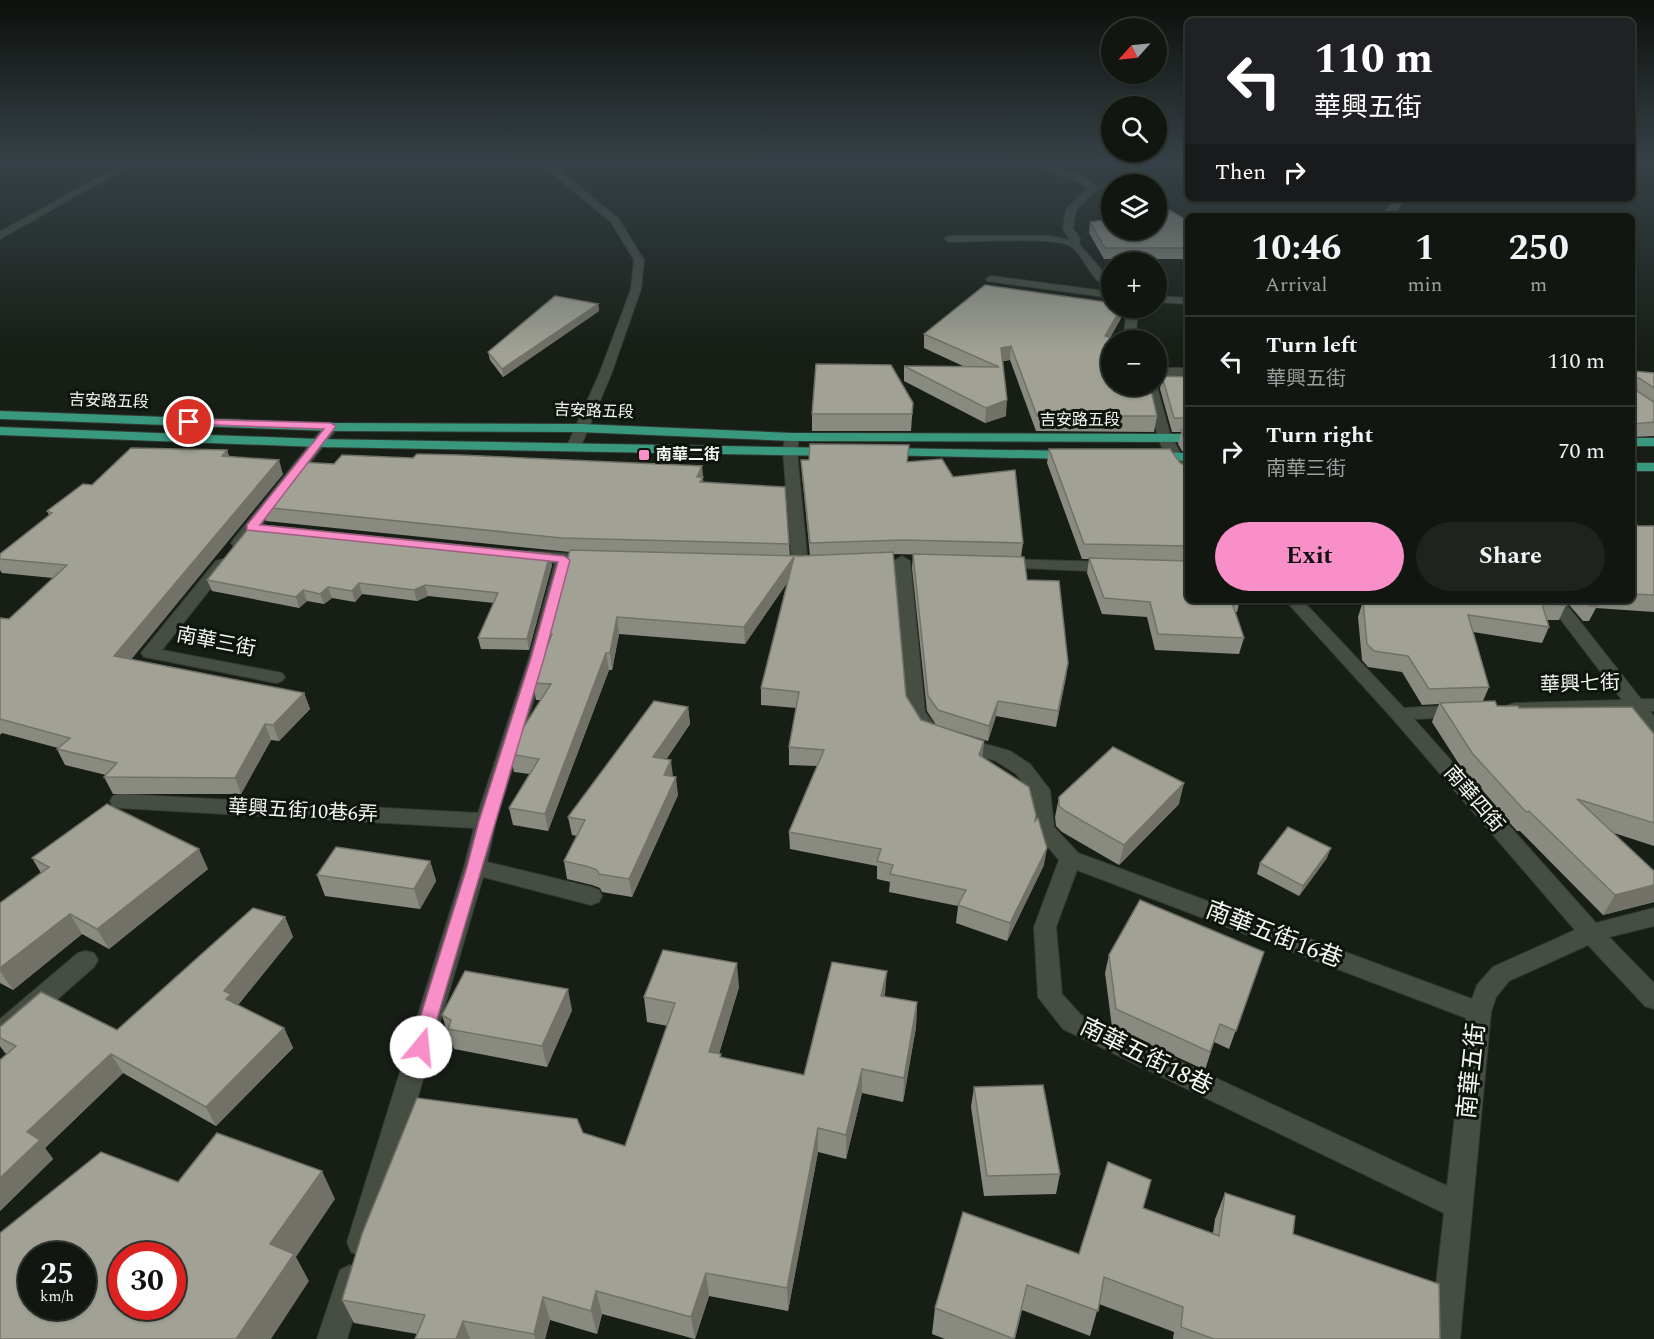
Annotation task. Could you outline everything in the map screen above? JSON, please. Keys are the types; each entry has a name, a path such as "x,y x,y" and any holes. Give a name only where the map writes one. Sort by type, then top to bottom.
{"main road":[{"name":"吉安路五段","path":"0,415 331,426 579,428 791,444 849,452"},
{"name":"吉安路五段","path":"0,431 318,443 574,446 1185,438"},
{"path":"1635,442 1654,442"},
{"name":"吉安路五段","path":"873,452 1088,455"},
{"path":"1136,456 1185,457"},
{"path":"1635,467 1654,467"}],"street":[{"path":"0,236 19,225"},
{"path":"574,446 579,428 606,372 636,289 639,260 618,225"},
{"path":"1069,225 1068,229 1075,238 1074,244"},
{"path":"949,239 1051,239 1074,244 1101,278"},
{"path":"991,279 1101,294"},
{"path":"1167,300 1185,301"},
{"path":"1167,372 1185,372"},
{"path":"1154,396 1163,438 1171,456 1185,473"},
{"name":"南華三街","path":"276,676 150,653 331,426"},
{"path":"791,444 800,564"},
{"path":"252,527 275,530"},
{"path":"507,554 564,560 611,560"},
{"path":"332,1339 475,867 486,821 537,658 564,560"},
{"path":"902,561 916,712 928,731 1003,756 1023,770 1040,790 1044,829 1070,859"},
{"path":"985,563 1128,567"},
{"name":"南華四街","path":"1296,603 1399,714 1591,933 1654,999"},
{"path":"1556,603 1654,729"},
{"name":"華興七街","path":"1399,714 1654,705"},
{"name":"華興五街10巷6弄","path":"120,801 486,821"},
{"name":"南華五街16巷","path":"1070,859 1479,1012"},
{"name":"南華五街18巷","path":"1070,859 1045,927 1050,997 1071,1022 1458,1205"},
{"path":"475,867 591,896"},
{"name":"南華五街","path":"1445,1339 1479,1012 1486,992 1501,974 1591,933 1654,916"},
{"path":"0,1034 86,960"}],"building":[{"path":"1092,225 1101,225 1101,240 1167,240 1167,225 1185,225 1185,249 1105,248"},
{"path":"985,285 1101,301 1101,318 1115,318 1108,330 1101,330 1101,396 1152,396 1157,416 1037,416 1011,346 1001,348 1007,400 986,408 904,366 999,367 924,334"},
{"path":"555,296 598,304 502,369 488,352"},
{"path":"816,364 891,365 913,403 912,414 812,414"},
{"path":"1635,371 1654,373 1654,388 1636,378 1637,391 1654,402 1654,422 1635,424"},
{"path":"1167,376 1185,377 1185,418 1174,418 1167,394"},
{"path":"810,444 909,445 907,462 942,459 953,477 1015,470 1023,543 903,540 810,543 801,460 809,460"},
{"path":"131,448 227,450 222,456 279,460 114,656 304,693 273,725 265,724 235,778 104,777 117,763 57,749 70,738 0,719 0,618 9,619 67,565 0,559 0,554 52,513 47,511 83,484 92,485"},
{"path":"1049,449 1170,449 1180,463 1185,466 1185,546 1084,544"},
{"path":"417,454 702,466 697,477 703,477 700,482 785,487 789,544 562,538 262,507 299,462 334,464 342,455 413,458"},
{"path":"1635,523 1638,526 1654,526 1654,595 1635,594"},
{"path":"252,524 550,554 527,639 478,638 498,593 425,585 414,590 359,583 352,591 328,587 320,594 303,590 296,597 207,580"},
{"path":"570,550 800,556 893,552 906,696 921,720 984,741 979,755 1029,787 1036,815 1035,821 1038,818 1047,848 1010,923 958,905 966,890 890,874 893,865 877,861 881,849 789,832 824,750 789,747 799,692 761,688 794,557 744,627 617,617 610,653 606,653 545,814 509,808 539,759 510,754 514,742 551,684 533,683 552,634 548,634"},
{"path":"913,554 1024,557 1027,580 1059,581 1068,663 1058,711 998,701 989,726 938,710 928,696"},
{"path":"1089,558 1185,561 1185,603 1232,603 1244,638 1158,634 1150,602 1104,598"},
{"path":"1363,603 1564,603 1566,605 1542,604 1549,627 1468,615 1489,687 1429,689 1408,656 1374,651 1367,644"},
{"path":"654,701 688,707 653,757 671,760 664,775 676,777 629,879 599,874 597,870 589,867 564,861 585,820 568,817"},
{"path":"1495,701 1497,706 1518,706 1519,708 1632,707 1654,734 1654,823 1577,799 1654,871 1654,885 1615,895 1529,811 1526,812 1472,753 1440,703"},
{"path":"1113,747 1184,783 1124,845 1059,806 1059,797"},
{"path":"107,804 199,849 97,929 70,914 0,968 0,903 49,867 32,858"},
{"path":"1288,827 1331,848 1303,886 1260,863"},
{"path":"336,847 430,861 414,889 317,875"},
{"path":"1140,900 1264,952 1236,1031 1220,1024 1210,1052 1116,1009 1109,955"},
{"path":"253,908 285,917 224,991 231,994 226,999 284,1028 206,1107 111,1054 27,1132 40,1140 0,1178 0,1060 16,1046 0,1038 0,1027 41,992 117,1030"},
{"path":"663,950 737,963 709,1052 721,1054 720,1057 804,1075 832,962 887,971 881,996 917,1002 904,1078 862,1069 846,1135 818,1128 787,1288 706,1273 691,1317 596,1291 591,1311 543,1297 534,1334 463,1321 456,1339 415,1339 425,1315 342,1300 362,1234 417,1098 577,1119 583,1133 625,1146 675,1003 644,997"},
{"path":"465,971 568,989 542,1046 448,1029 451,1020 442,1015"},
{"path":"1043,1085 1060,1174 987,1176 974,1087"},
{"path":"217,1133 322,1171 270,1244 294,1254 236,1339 0,1339 0,1233 101,1152 178,1182"},
{"path":"1108,1162 1151,1180 1143,1208 1219,1236 1225,1193 1295,1216 1293,1234 1439,1284 1440,1339 1214,1339 1181,1327 1183,1307 1104,1277 1098,1311 1027,1285 1014,1339 935,1308 963,1212 1079,1254"}],"place":[{"name":"南華二街","path":"644,455"}],"route":[{"path":"189,422 331,426 252,527 564,560 421,1047"}]}
